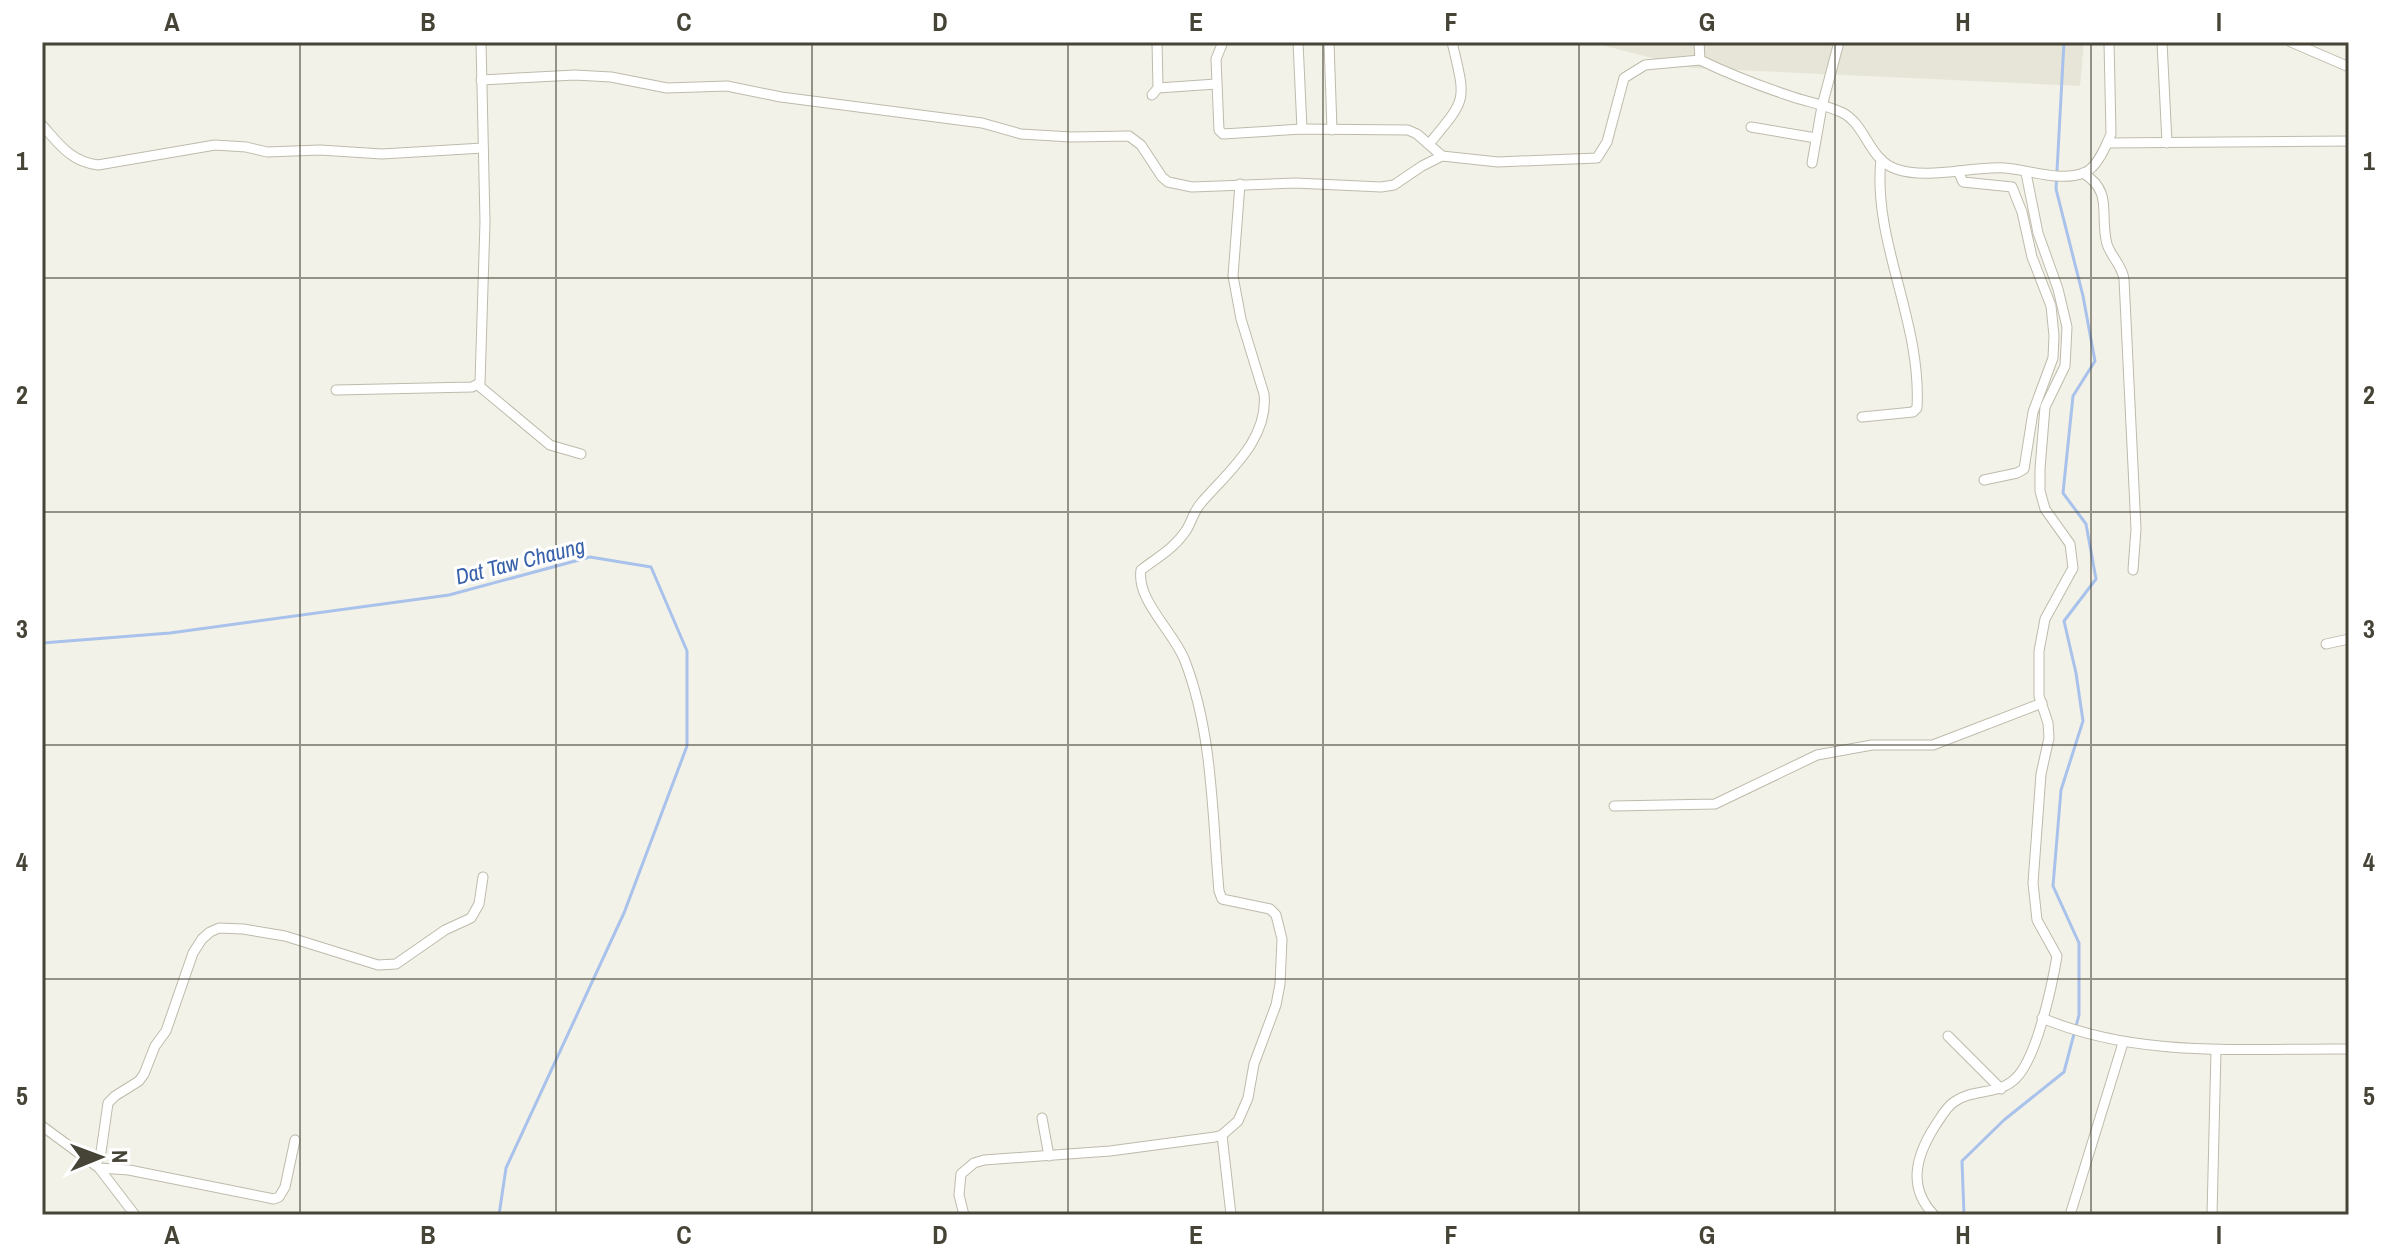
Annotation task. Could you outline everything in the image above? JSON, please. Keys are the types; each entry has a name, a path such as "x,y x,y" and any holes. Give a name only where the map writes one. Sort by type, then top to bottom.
{"street":[{"path":"478,385 481,380 485,222 481,42"},
{"path":"1157,42 1155,92 1216,84"},
{"path":"1223,42 1216,59 1219,130 1223,134 1302,129 1408,130 1442,156"},
{"path":"1298,42 1302,129"},
{"path":"1329,42 1332,130"},
{"path":"1429,144 1456,112 1463,95 1452,42"},
{"path":"1699,42 1700,60"},
{"path":"1812,163 1822,106 1839,42"},
{"path":"481,80 575,75 611,77 667,88 727,86 781,97 982,123 1021,134 1129,136 1141,145 1154,167 1168,182 1192,187 1295,183 1381,187 1394,185 1442,156 1498,162 1597,158 1607,142 1624,78 1645,65 1700,60 1731,75 1846,114 1881,159 1894,169 1907,172 2004,168 2044,175 2083,173 2112,143 2109,42"},
{"path":"2162,42 2167,143"},
{"path":"2291,42 2349,67"},
{"path":"42,125 70,156 98,165 215,145 267,152 320,150 382,154 483,148"},
{"path":"1751,127 1816,138"},
{"path":"2112,143 2349,141"},
{"path":"1862,417 1913,412 1917,408 1914,344 1878,187 1881,159"},
{"path":"1958,171 1963,182 2012,187 2022,212 2032,257 2051,306 2053,327 2053,358 2033,412 2024,469 1984,480"},
{"path":"1934,1215 1923,1205 1916,1187 1916,1164 1926,1140 1953,1102 1972,1094 2001,1089 2017,1077 2030,1057 2057,956 2037,920 2033,904 2034,840 2041,774 2049,738 2037,675 2041,632 2073,568 2070,544 2045,509 2040,491 2045,407 2065,366 2067,327 2041,241 2026,173"},
{"path":"2083,173 2101,189 2109,248 2123,272 2136,529 2133,570"},
{"path":"964,1215 959,1184 961,1174 984,1160 1110,1151 1222,1135 1238,1121 1243,1111 1254,1064 1276,1005 1280,984 1280,926 1270,909 1222,899 1211,781 1196,696 1177,643 1142,591 1139,581 1141,570 1169,551 1188,527 1195,511 1224,479 1262,424 1264,394 1241,319 1233,276 1240,184"},
{"path":"336,390 478,385 550,445 581,454"},
{"path":"2326,644 2349,639"},
{"path":"1614,806 1715,804 1817,755 1872,745 1933,745 1960,732 2042,703"},
{"path":"98,1167 108,1103 144,1074 155,1046 166,1031 193,953 210,932 219,928 243,929 285,936 378,965 396,964 445,930 471,918 479,904 483,877"},
{"path":"2042,1018 2123,1043 2216,1050 2349,1049"},
{"path":"1948,1036 2001,1089"},
{"path":"2070,1215 2123,1043"},
{"path":"2212,1215 2216,1050"},
{"path":"1042,1118 1049,1156"},
{"path":"42,1126 98,1167 135,1215"},
{"path":"1222,1135 1231,1215"},
{"path":"98,1167 129,1170 274,1199 285,1187 295,1140"}],"shaded area":[{"path":"1590,42 2084,42 2080,86 1691,68"}],"waterway":[{"path":"1964,1215 1962,1161 2004,1120 2064,1072 2079,1015 2079,943 2053,886 2061,790 2083,721 2064,621 2096,579 2086,524 2063,493 2073,396 2095,361 2083,296 2056,189 2064,42"},
{"name":"Dat Taw Chaung","path":"42,643 170,633 449,595 590,557 651,567 687,651 687,746 624,913 506,1168 499,1215"}]}
